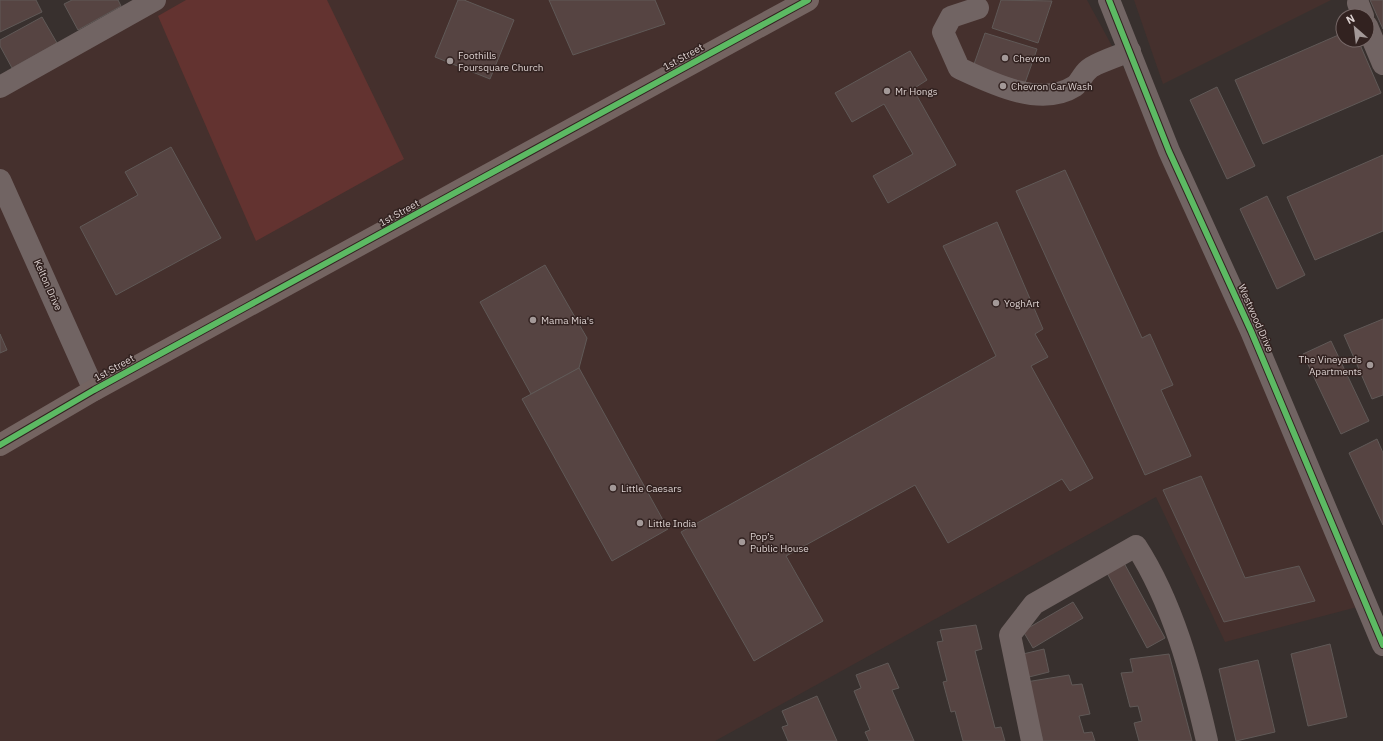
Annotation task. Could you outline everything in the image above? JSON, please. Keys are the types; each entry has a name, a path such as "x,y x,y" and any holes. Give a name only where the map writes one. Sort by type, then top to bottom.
{"main road":[{"name":"1st Street","path":"0,445 94,390 808,0"}],"street":[{"path":"0,87 155,0"},
{"name":"Westwood Drive","path":"1109,0 1169,151 1251,331 1383,645"},
{"path":"978,8 951,17 943,32 959,68 984,80 1022,93 1043,95 1057,94 1075,86 1089,68 1130,51"},
{"path":"1375,45 1383,64"},
{"name":"Kelton Drive","path":"0,180 94,390"},
{"path":"1032,741 1010,635 1034,604 1136,546 1149,566 1181,641 1207,741"}],"shaded area":[{"path":"140,0 1087,0 1169,151 1361,606 1225,642 1156,497 715,741 0,741 0,79"},
{"path":"186,0 327,0 404,159 256,241 158,16"},
{"path":"1134,0 1331,0 1163,84"}],"building":[{"path":"0,0 36,0 42,12 0,32"},
{"path":"72,0 118,0 121,6 78,30 64,4"},
{"path":"458,0 464,0 514,20 490,79 435,57"},
{"path":"549,0 655,0 665,24 573,55"},
{"name":"Chevron","path":"1001,0 1052,1 1038,43 992,28"},
{"path":"1370,0 1383,0 1383,29 1375,8"},
{"path":"42,17 57,43 12,68 0,46 0,40"},
{"name":"Chevron","path":"985,33 1037,49 1025,83 973,67"},
{"path":"1335,36 1335,48 1361,48 1381,93 1263,144 1235,80"},
{"path":"910,51 927,80 913,89 956,165 888,203 873,176 913,154 884,104 852,122 835,93"},
{"path":"1217,87 1255,166 1227,179 1190,100"},
{"path":"171,147 221,238 116,295 80,227 138,195 125,172"},
{"path":"1383,155 1383,231 1315,260 1287,197"},
{"path":"1065,170 1142,338 1150,334 1173,385 1161,390 1191,456 1145,475 1016,191"},
{"path":"1267,196 1305,275 1277,289 1240,209"},
{"path":"997,222 1043,329 1035,334 1048,357 1031,366 1093,478 1070,491 1062,479 948,543 915,485 786,556 823,621 754,661 681,532 996,356 943,246"},
{"name":"Mama Mia's","path":"545,265 587,338 579,368 531,394 480,302"},
{"name":"The Vineyards Apartments","path":"1383,319 1383,395 1372,399 1344,335"},
{"path":"0,334 7,350 0,353"},
{"path":"1331,341 1369,421 1341,434 1303,354"},
{"path":"579,368 668,529 612,561 522,399"},
{"path":"1377,439 1383,453 1383,525 1349,453"},
{"path":"1201,476 1245,578 1299,566 1315,601 1224,622 1163,490"},
{"path":"1124,563 1165,638 1147,648 1107,573"},
{"path":"1073,602 1083,618 1033,648 1023,631"},
{"path":"976,625 982,649 975,651 995,728 1001,727 1005,741 963,741 955,711 951,712 943,682 947,681 937,642 943,641 940,630"},
{"path":"1330,644 1347,717 1308,726 1291,654"},
{"path":"1044,649 1049,672 1029,677 1023,654"},
{"path":"1169,654 1192,741 1139,741 1134,723 1142,721 1138,706 1130,707 1121,673 1133,672 1130,659"},
{"path":"1258,660 1275,732 1236,741 1219,669"},
{"path":"888,663 899,688 892,690 914,741 869,741 865,732 870,730 854,691 861,688 856,675"},
{"path":"1069,675 1072,685 1082,684 1090,714 1079,716 1084,733 1092,732 1095,741 1043,741 1026,682"},
{"path":"817,696 837,741 788,741 782,727 788,725 782,711"}],"cycle path":[{"path":"0,445 94,390 808,0"},
{"path":"1109,0 1169,151 1251,331 1383,645"}],"place":[{"name":"Chevron","path":"1005,58"},
{"name":"Foothills Foursquare Church","path":"450,61"},
{"name":"Chevron Car Wash","path":"1003,86"},
{"name":"Mr Hongs","path":"887,91"},
{"name":"YoghArt","path":"996,303"},
{"name":"Mama Mia's","path":"533,320"},
{"name":"The Vineyards Apartments","path":"1370,365"},
{"name":"Little Caesars","path":"613,488"},
{"name":"Little India","path":"640,523"},
{"name":"Pop’s Public House","path":"742,542"}]}
